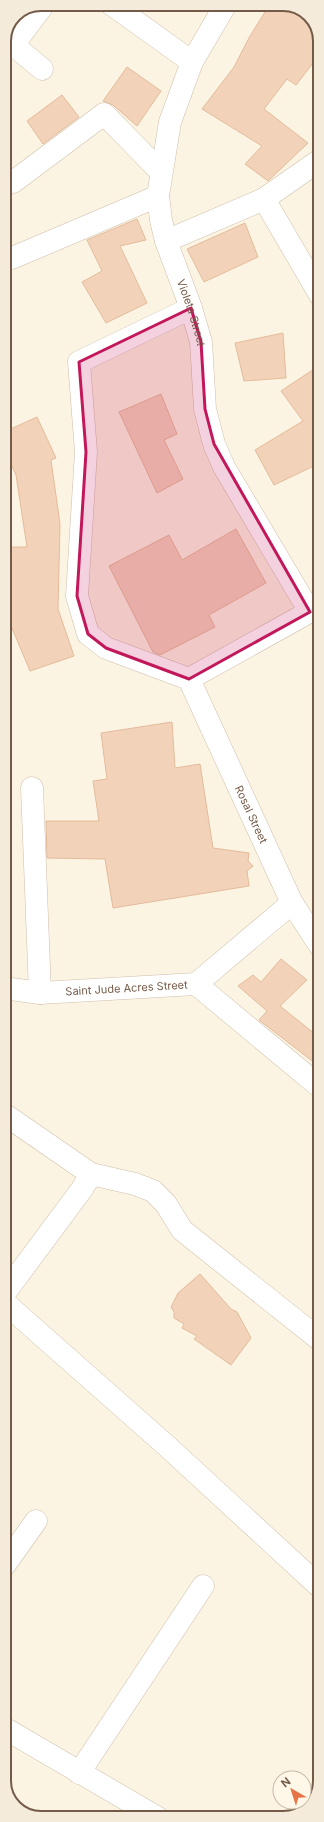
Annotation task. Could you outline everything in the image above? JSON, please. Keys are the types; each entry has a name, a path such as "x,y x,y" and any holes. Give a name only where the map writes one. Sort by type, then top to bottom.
{"street":[{"path":"121,11 192,62"},
{"name":"Violeta Street","path":"222,11 192,62 170,122 158,196 161,220 166,241 191,308 201,342 205,409 214,444 224,467 313,606"},
{"path":"11,38 37,12"},
{"path":"11,43 42,68"},
{"path":"13,182 104,114 161,172"},
{"path":"166,241 264,199 313,165"},
{"path":"12,258 158,196"},
{"path":"264,199 313,283"},
{"path":"191,308 79,362 86,452 77,596 88,634 106,648 189,679 313,610"},
{"name":"Rosal Street","path":"189,679 292,903 313,935"},
{"path":"32,788 40,993"},
{"name":"Saint Jude Acres Street","path":"11,989 40,993 196,984 292,903"},
{"path":"196,984 313,1081"},
{"path":"11,1119 91,1174 135,1184 153,1191 166,1204 182,1230 313,1334"},
{"path":"11,1285 82,1190 91,1174"},
{"path":"11,1308 168,1447 313,1581"},
{"path":"11,1556 36,1521"},
{"path":"79,1773 203,1586"},
{"path":"11,1732 146,1811"}],"highlighted area":[{"path":"191,308 201,342 205,409 214,444 310,612 189,679 106,648 88,634 77,596 86,452 79,362"}],"building":[{"path":"266,11 285,11 294,13 303,18 310,28 313,37 313,63 296,85 287,79 264,109 308,143 268,181 245,164 262,146 202,109 234,67 250,36"},
{"path":"127,67 161,91 137,126 113,105 103,101"},
{"path":"62,95 79,117 43,144 27,121"},
{"path":"137,219 146,240 120,246 147,303 106,323 82,282 102,271 87,240"},
{"path":"245,223 258,257 204,282 187,249"},
{"path":"283,333 286,378 244,381 235,343"},
{"path":"313,370 313,466 274,485 255,450 303,421 281,391"},
{"path":"161,394 177,434 164,440 183,479 157,493 119,412"},
{"path":"37,417 56,458 51,460 60,524 58,609 74,656 30,671 11,626 11,547 27,547 16,475 11,464 11,429"},
{"path":"236,529 266,583 209,615 215,627 160,655 153,652 109,566 169,535 182,560"},
{"path":"172,722 175,768 200,764 213,848 249,853 248,861 253,866 247,871 249,886 113,908 105,859 47,858 46,821 99,821 93,781 107,779 101,733"},
{"path":"281,959 307,980 280,1006 313,1032 313,1062 259,1020 267,1011 238,986 253,975 261,982"},
{"path":"200,1274 231,1309 237,1312 251,1338 231,1365 194,1339 197,1336 182,1328 184,1324 174,1318 174,1312 171,1307 178,1293"}]}
